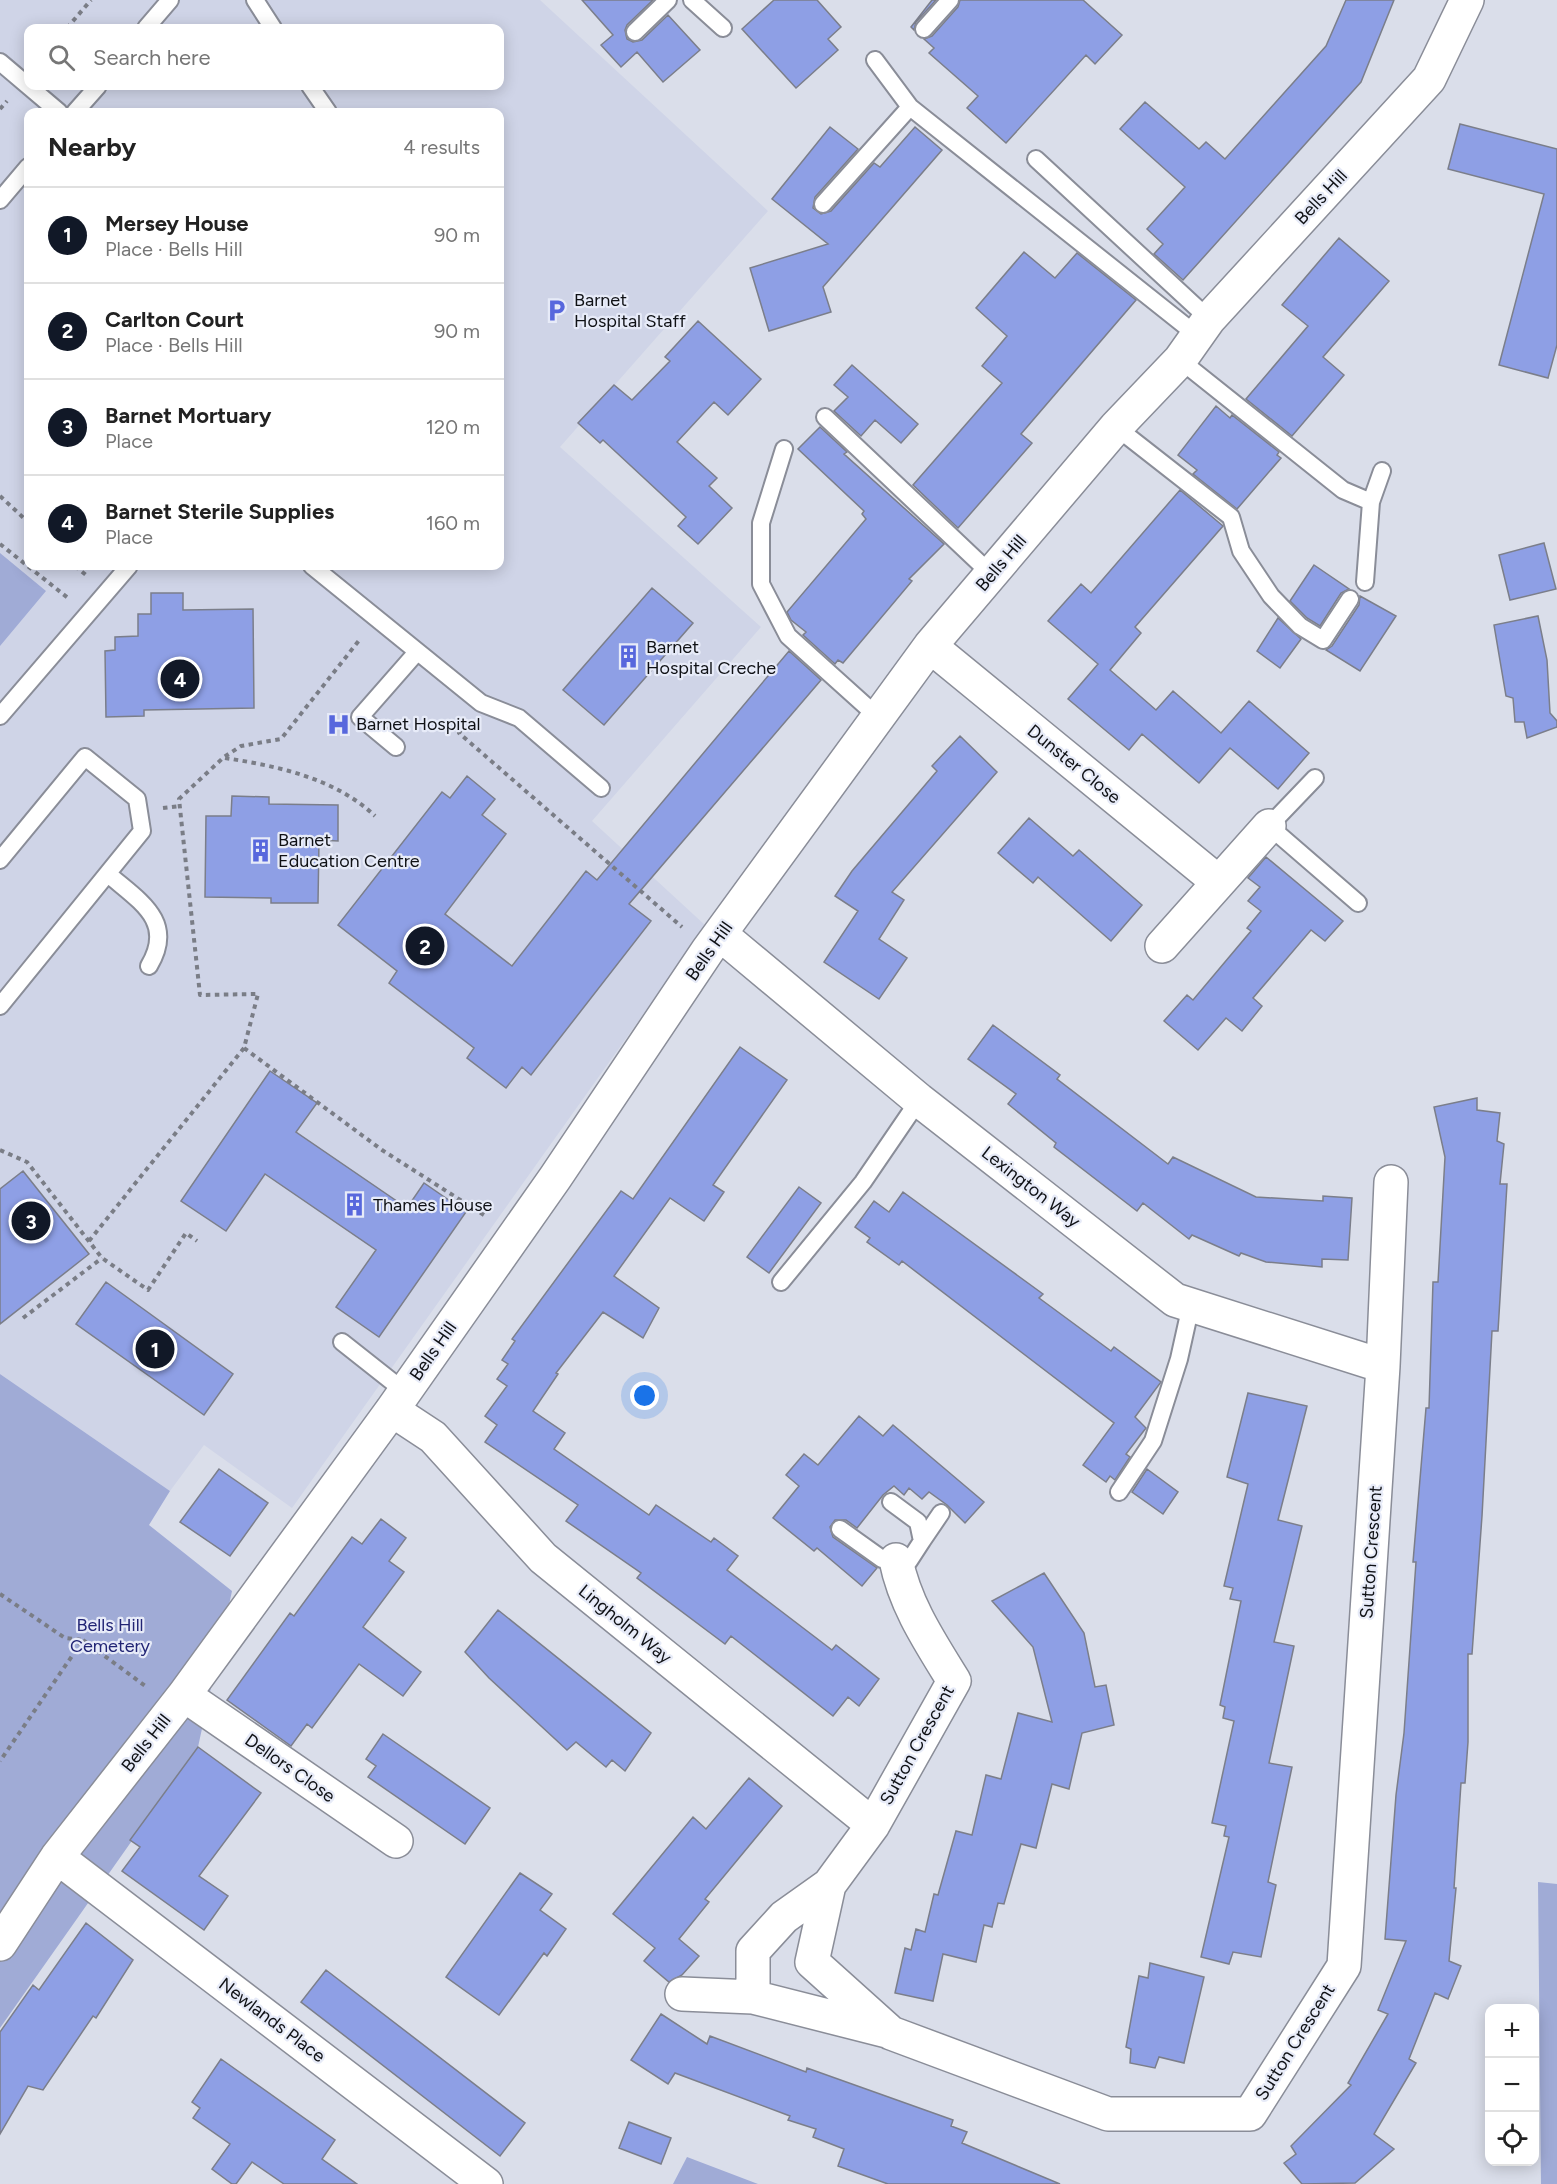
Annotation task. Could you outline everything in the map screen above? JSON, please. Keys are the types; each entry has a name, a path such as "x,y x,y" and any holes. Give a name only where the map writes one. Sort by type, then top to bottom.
{"street":[{"name":"Bells Hill","path":"0,1944 57,1857 179,1701 398,1401 515,1235 714,942 930,646 1116,427 1429,80 1467,0"},
{"name":"Dunster Close","path":"930,646 1217,881"},
{"path":"1162,945 1217,881 1269,826"},
{"name":"Lexington Way","path":"714,942 1175,1300 1383,1366"},
{"name":"Sutton Crescent","path":"896,1560 901,1586 925,1634 954,1681 873,1824 829,1885 812,1962 891,2033 1108,2114 1250,2114 1344,1966 1383,1366 1391,1182"},
{"name":"Lingholm Way","path":"398,1401 543,1558 873,1824"},
{"name":"Dellors Close","path":"179,1701 396,1841"},
{"name":"Newlands Place","path":"57,1857 486,2184"},
{"path":"753,1997 753,1951 784,1917 829,1885"},
{"path":"682,1994 753,1997 891,2033"}],"lane":[{"path":"149,24 170,0"},
{"path":"255,0 270,24"},
{"path":"635,32 668,0"},
{"path":"692,0 723,28"},
{"path":"924,29 950,0"},
{"path":"875,60 910,106 1196,339"},
{"path":"0,62 24,82"},
{"path":"33,90 54,108"},
{"path":"79,108 94,90"},
{"path":"313,90 325,108"},
{"path":"823,204 910,106"},
{"path":"1036,159 1196,339 1343,490 1371,502"},
{"path":"0,200 24,172"},
{"path":"825,417 991,574"},
{"path":"1116,427 1231,517 1241,551 1271,596 1300,626 1323,640 1350,599"},
{"path":"784,449 761,523 761,584 788,636 878,717"},
{"path":"1365,582 1371,502 1382,471"},
{"path":"0,716 126,570"},
{"path":"317,570 481,703 519,718 601,788"},
{"path":"396,747 360,717 417,652"},
{"path":"0,860 85,757 137,799 142,831 0,1006"},
{"path":"1316,778 1269,826 1358,903"},
{"path":"108,874 151,910 160,933 157,952 149,966"},
{"path":"781,1282 863,1182 919,1100"},
{"path":"1119,1492 1153,1441 1179,1359 1191,1305"},
{"path":"342,1342 398,1401"},
{"path":"891,1502 918,1522 922,1541"},
{"path":"840,1529 882,1559 909,1560 941,1514"}],"path":[{"path":"70,24 91,0"},
{"path":"0,496 24,518"},
{"path":"0,544 24,563"},
{"path":"33,570 88,614"},
{"path":"89,1241 244,1048 258,994 200,995 179,799 224,757 241,746 281,739 376,618"},
{"path":"459,733 714,942"},
{"path":"224,757 307,776 357,799 375,816"},
{"path":"244,1048 382,1150 515,1235"},
{"path":"0,1150 27,1162 102,1258 148,1290 186,1233 197,1241"},
{"path":"23,1318 102,1258"},
{"path":"0,1594 65,1638 83,1641 179,1701"},
{"path":"0,1761 83,1641"}],"shaded area":[{"name":"Barnet Hospital","path":"0,0 540,0 768,211 560,447 761,627 592,821 706,926 292,1508 204,1445 170,1491 0,1374"}],"green space":[{"path":"0,553 46,591 0,646"},
{"name":"Bells Hill Cemetery","path":"0,1374 170,1491 149,1525 232,1591 198,1747 0,2028"},
{"path":"1538,1882 1557,1884 1557,2184 1541,2184"},
{"path":"687,2157 758,2184 673,2184"}],"building":[{"path":"582,0 653,0 627,25 625,30 627,39 633,42 642,40 668,15 700,50 663,82 637,52 621,67 601,45 613,35"},
{"path":"774,0 817,0 841,27 828,39 838,50 796,88 742,29"},
{"path":"932,0 936,0 916,22 914,30 911,27"},
{"path":"960,0 1083,0 1122,35 1095,64 1086,55 1006,143 967,108 978,96 929,53 934,48 924,39 932,36 958,7"},
{"path":"1346,0 1394,0 1361,82 1183,280 1154,254 1163,244 1147,229 1185,187 1120,129 1145,102 1199,149 1206,142 1225,159 1326,46"},
{"path":"1460,124 1557,149 1557,345 1548,378 1499,365 1544,194 1448,169"},
{"path":"830,127 858,149 815,197 813,208 821,214 831,211 874,163 880,167 915,127 942,150 823,287 831,312 769,331 750,268 828,244 772,199"},
{"path":"1339,238 1389,281 1323,357 1344,375 1292,436 1246,399 1308,326 1282,305"},
{"path":"1024,252 1055,278 1077,253 1136,300 1021,434 1032,443 958,528 913,485 1002,383 982,366 1007,336 976,308"},
{"path":"698,321 761,379 728,415 714,402 677,442 717,478 709,486 732,508 698,544 678,526 686,517 603,440 600,443 578,423 614,385 632,400 670,361 665,357"},
{"path":"852,365 918,424 901,443 875,420 861,436 834,411 848,397 834,385"},
{"path":"1216,406 1230,418 1232,415 1279,452 1277,455 1281,458 1237,509 1193,474 1197,470 1178,455"},
{"path":"820,427 847,452 844,454 944,544 909,579 912,581 843,663 838,660 835,664 803,635 806,632 791,620 787,612 866,519 862,514 864,511 798,449"},
{"path":"1180,490 1223,526 1135,627 1141,633 1110,670 1156,710 1173,691 1221,733 1249,701 1309,753 1278,789 1230,748 1199,783 1142,734 1129,750 1068,699 1098,664 1048,621 1081,584 1091,593"},
{"path":"1544,543 1556,589 1510,600 1499,555"},
{"path":"1314,565 1349,589 1341,593 1320,626 1307,618 1290,601"},
{"name":"Barnet Hospital Creche","path":"652,588 693,623 604,725 563,690"},
{"path":"151,593 183,593 183,610 253,609 254,708 144,710 144,716 106,717 105,651 115,650 115,637 138,636 138,614 151,614"},
{"path":"1360,596 1396,616 1360,671 1326,650 1332,646 1359,605"},
{"path":"1538,616 1547,660 1550,713 1557,721 1557,727 1527,738 1524,722 1515,722 1513,698 1506,696 1494,625"},
{"path":"1278,618 1301,639 1280,668 1257,651"},
{"path":"789,651 821,680 629,904 651,921 531,1075 522,1067 506,1088 467,1058 474,1048 389,983 397,971 338,925 442,792 450,798 467,776 495,799 482,815 506,834 445,914 512,966 586,871 597,880"},
{"path":"960,736 997,772 892,892 904,900 879,939 907,958 879,999 824,962 858,911 835,896 852,871 937,771 932,766"},
{"name":"Barnet Education Centre","path":"232,796 269,797 269,804 338,805 338,841 319,840 318,903 271,903 271,898 205,897 206,816 231,816"},
{"path":"1029,818 1073,856 1079,850 1142,905 1111,941 1038,877 1033,883 998,853"},
{"path":"1266,857 1343,921 1325,941 1311,930 1253,998 1262,1006 1242,1031 1226,1018 1198,1050 1164,1021 1187,995 1193,1000 1251,931 1247,928 1261,911 1248,901 1260,887 1248,878"},
{"path":"993,1025 1060,1075 1057,1079 1168,1164 1173,1157 1256,1197 1323,1201 1323,1196 1352,1198 1348,1260 1322,1259 1322,1267 1266,1262 1241,1253 1239,1256 1192,1235 1189,1239 1143,1203 1137,1211 1054,1147 1056,1143 1008,1104 1016,1094 968,1059"},
{"path":"740,1047 787,1080 713,1185 724,1192 704,1221 670,1198 614,1276 659,1308 643,1338 603,1312 556,1373 558,1374 533,1411 565,1433 554,1449 649,1515 656,1505 711,1542 714,1538 738,1556 727,1570 832,1650 836,1645 879,1679 859,1706 848,1697 833,1716 731,1636 725,1644 637,1578 641,1573 566,1521 578,1505 485,1442 497,1425 485,1416 507,1386 497,1379 508,1364 502,1360 515,1341 512,1339 621,1191 633,1199"},
{"name":"Thames House","path":"270,1071 317,1103 296,1132 407,1208 424,1183 466,1212 379,1337 336,1307 376,1250 265,1174 226,1231 181,1201"},
{"path":"1477,1098 1477,1110 1500,1113 1497,1141 1504,1144 1500,1184 1507,1184 1498,1331 1492,1331 1472,1654 1468,1654 1468,1742 1465,1783 1461,1783 1454,1888 1456,1888 1449,1961 1461,1966 1448,1999 1435,1993 1409,2059 1416,2063 1374,2134 1394,2149 1355,2183 1302,2184 1284,2163 1296,2154 1291,2146 1351,2085 1348,2083 1388,2014 1378,2010 1406,1941 1385,1939 1396,1795 1404,1733 1416,1562 1413,1562 1426,1408 1429,1408 1433,1282 1438,1282 1445,1157 1434,1107"},
{"path":"23,1171 89,1254 0,1324 0,1189"},
{"path":"799,1187 821,1203 769,1273 747,1257"},
{"path":"903,1192 1043,1294 1039,1298 1111,1351 1114,1347 1161,1382 1135,1417 1146,1428 1126,1454 1130,1457 1115,1480 1110,1476 1106,1482 1083,1465 1114,1423 902,1261 899,1265 867,1242 870,1238 855,1227 874,1201 889,1212"},
{"path":"106,1282 233,1374 204,1415 76,1324"},
{"path":"1248,1393 1307,1406 1278,1520 1302,1526 1274,1642 1294,1646 1269,1763 1292,1767 1268,1882 1276,1885 1261,1957 1233,1952 1229,1964 1201,1957 1229,1837 1224,1836 1226,1826 1212,1823 1234,1721 1223,1718 1225,1707 1220,1705 1241,1601 1230,1599 1233,1588 1224,1586 1248,1484 1227,1477"},
{"path":"859,1416 883,1436 893,1425 984,1502 965,1523 947,1505 929,1492 922,1499 909,1488 904,1495 894,1486 883,1495 857,1528 846,1520 835,1520 830,1527 833,1537 877,1568 862,1586 817,1548 814,1551 773,1518 799,1486 786,1475 804,1454 818,1465"},
{"path":"219,1469 268,1503 230,1556 180,1522"},
{"path":"1147,1469 1178,1492 1163,1514 1132,1492"},
{"path":"381,1519 406,1538 389,1561 404,1572 363,1627 421,1672 403,1696 359,1664 312,1728 307,1724 291,1746 227,1700 290,1613 294,1616 352,1537 362,1544"},
{"path":"1044,1573 1084,1633 1095,1687 1106,1685 1114,1725 1082,1733 1069,1789 1052,1784 1036,1848 1021,1844 1004,1904 998,1903 992,1927 984,1925 976,1962 943,1954 933,2001 895,1993 905,1948 911,1950 916,1929 925,1932 934,1894 938,1895 956,1831 972,1835 986,1775 1001,1779 1018,1713 1052,1722 1033,1647 992,1601"},
{"path":"498,1610 651,1733 625,1771 612,1760 606,1767 576,1742 567,1750 489,1678 465,1652"},
{"path":"383,1734 490,1808 465,1844 368,1777 376,1766 366,1759"},
{"path":"198,1747 261,1793 199,1876 228,1896 204,1930 122,1871 140,1847 130,1840"},
{"path":"749,1778 782,1806 705,1899 709,1902 679,1939 699,1956 682,1975 669,1982 644,1961 655,1948 613,1914 693,1817 706,1829"},
{"path":"520,1873 552,1894 540,1910 566,1929 547,1956 544,1953 499,2015 446,1977"},
{"path":"86,1923 133,1960 96,2018 93,2016 43,2090 28,2086 0,2134 0,2032 33,1985 39,1990"},
{"path":"1150,1963 1204,1977 1184,2063 1159,2057 1155,2068 1130,2063 1131,2049 1126,2047 1139,1976 1148,1978"},
{"path":"326,1970 525,2123 500,2156 301,2002"},
{"path":"661,2014 707,2044 710,2036 806,2072 807,2068 953,2120 951,2126 967,2132 962,2143 1060,2184 888,2184 838,2166 844,2149 813,2137 816,2129 788,2120 790,2116 675,2073 668,2084 631,2060"},
{"path":"221,2059 335,2140 322,2159 357,2184 284,2184 252,2162 236,2184 232,2184 212,2169 230,2144 193,2118 200,2108 192,2102"},
{"path":"629,2122 671,2138 661,2164 619,2148"}],"place":[{"name":"Barnet Hospital Staff","path":"556,310"},
{"name":"Barnet Hospital Creche","path":"628,657"},
{"name":"Barnet Sterile Supplies","path":"180,679"},
{"name":"Barnet Hospital","path":"338,724"},
{"name":"Barnet Education Centre","path":"260,850"},
{"name":"Carlton Court","path":"425,946"},
{"name":"Thames House","path":"355,1205"},
{"name":"Barnet Mortuary","path":"31,1221"},
{"name":"Mersey House","path":"155,1349"}]}
